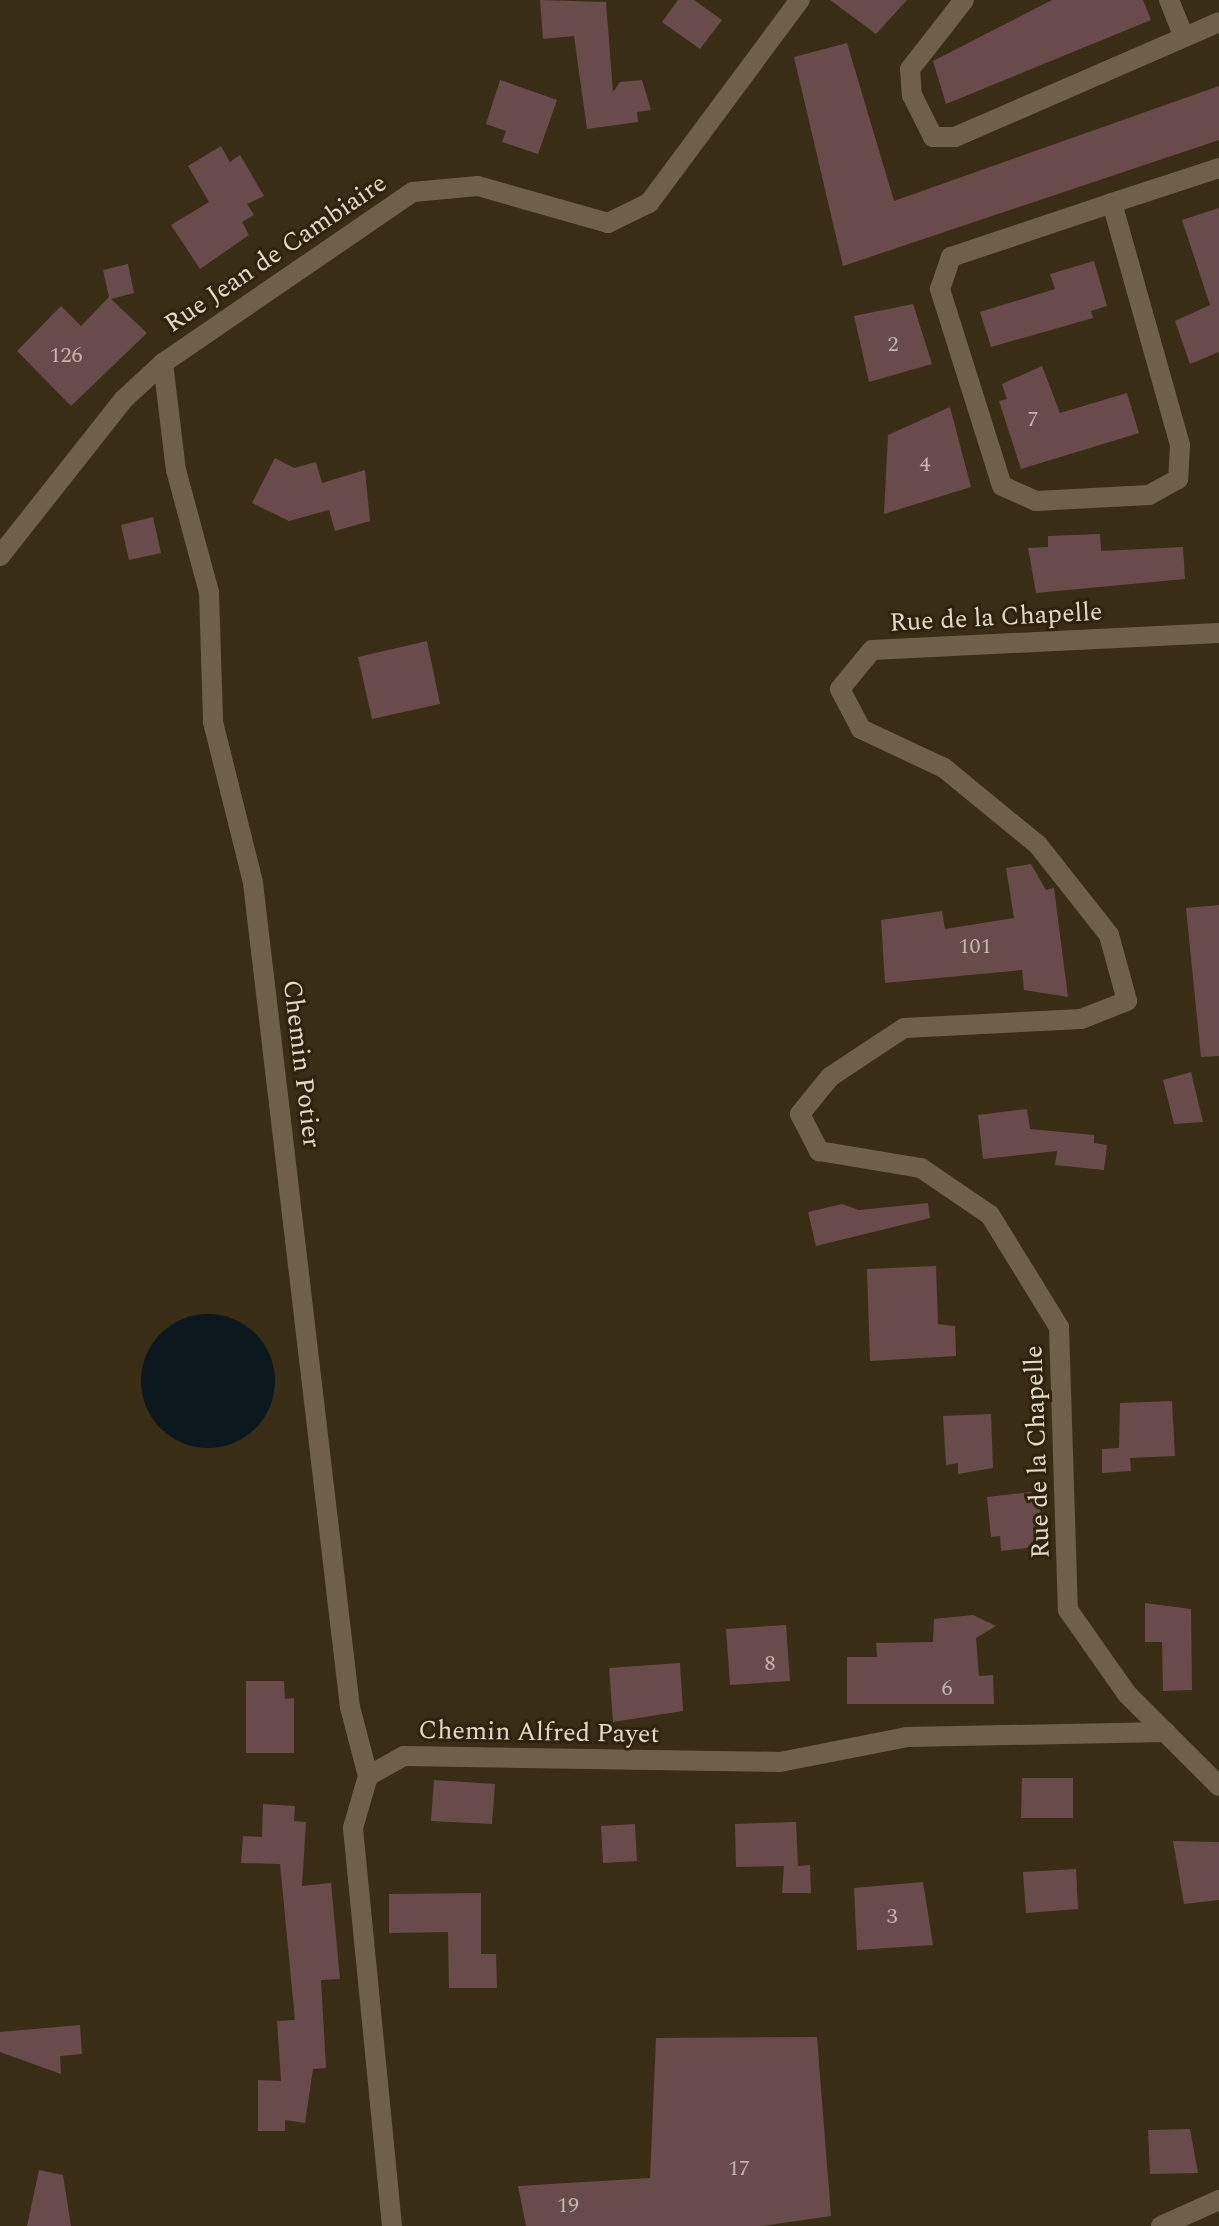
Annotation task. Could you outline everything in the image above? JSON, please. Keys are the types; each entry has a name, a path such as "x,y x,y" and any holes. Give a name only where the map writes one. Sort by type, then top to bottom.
{"street":[{"name":"Rue Jean de Cambiaire","path":"0,556 124,399 163,363 413,192 478,186 590,222 608,223 649,203 800,0"},
{"path":"964,0 910,69 920,120 933,137 955,137 1219,22"},
{"path":"1169,0 1184,37"},
{"path":"1112,203 1180,445 1178,479 1149,495 1036,501 1002,486 940,289 951,257 1112,203 1219,168"},
{"name":"Chemin Potier","path":"163,363 176,470 209,592 213,722 253,883 350,1707 368,1776"},
{"name":"Rue de la Chapelle","path":"1217,1782 1127,1694 1068,1610 1069,1474 1059,1327 990,1215 921,1168 819,1151 800,1114 830,1077 904,1028 1081,1019 1127,1001 1109,935 1038,845 944,768 861,729 840,689 872,650 1219,633"},
{"name":"Chemin Alfred Payet","path":"368,1776 404,1756 780,1762 907,1737 1166,1732"},
{"path":"368,1776 353,1828 392,2226"},
{"path":"1161,2226 1219,2200"}],"shaded area":[{"path":"208,1314 234,1319 256,1333 270,1355 275,1381 270,1407 256,1429 234,1443 208,1448 182,1443 160,1429 146,1407 141,1381 146,1355 160,1333 182,1319"}],"building":[{"path":"540,0 606,2 613,92 620,82 642,80 651,110 637,112 638,122 587,129 574,36 543,39"},
{"path":"678,0 694,0 722,20 700,49 662,22"},
{"path":"830,0 907,0 876,34"},
{"path":"1052,0 1143,0 1151,20 946,104 933,61"},
{"path":"847,43 894,201 1219,86 1219,140 843,266 794,57"},
{"path":"500,80 557,100 538,154 502,142 506,131 486,124"},
{"path":"221,146 230,162 240,155 264,196 247,204 254,215 242,222 249,235 200,269 171,225 209,202 188,166"},
{"path":"1219,208 1219,352 1190,364 1175,321 1210,305 1182,220"},
{"path":"1094,261 1107,306 1091,311 1093,318 991,347 980,312 1055,289 1050,274"},
{"path":"128,264 134,293 111,299 147,333 71,406 17,351 61,306 81,326 109,297 103,270"},
{"path":"913,304 932,364 869,382 854,316"},
{"path":"1042,366 1060,413 1127,393 1139,433 1021,469 999,401 1007,399 1002,384"},
{"path":"950,407 971,487 884,514 888,435"},
{"path":"275,458 294,468 316,462 322,483 365,470 370,521 335,531 329,510 289,521 252,503"},
{"path":"153,517 161,553 129,560 121,525"},
{"path":"1100,534 1101,551 1183,547 1185,579 1036,593 1028,548 1048,547 1048,536"},
{"path":"427,641 440,704 372,719 358,657"},
{"path":"1031,864 1046,890 1054,888 1068,997 1024,990 1022,970 885,983 881,920 942,911 945,929 1014,918 1006,868"},
{"path":"1219,905 1219,1056 1201,1057 1186,908"},
{"path":"1191,1072 1203,1122 1174,1124 1163,1080"},
{"path":"1027,1109 1030,1129 1094,1135 1094,1143 1107,1145 1104,1170 1055,1165 1057,1151 983,1159 978,1115"},
{"path":"928,1203 930,1218 816,1246 808,1212 842,1204 859,1210"},
{"path":"936,1266 938,1324 955,1326 956,1356 870,1361 867,1269"},
{"path":"1172,1401 1175,1456 1130,1458 1131,1471 1102,1473 1102,1449 1119,1448 1120,1403"},
{"path":"991,1414 993,1468 958,1474 958,1463 946,1465 943,1416"},
{"path":"1031,1492 1040,1502 1041,1532 1027,1548 1001,1551 1000,1536 991,1537 987,1497"},
{"path":"1145,1603 1191,1609 1192,1690 1163,1691 1162,1642 1145,1642"},
{"path":"973,1615 996,1626 976,1638 979,1676 993,1675 994,1704 847,1704 847,1657 877,1657 876,1643 933,1642 934,1619"},
{"path":"786,1625 790,1681 730,1685 726,1629"},
{"path":"680,1663 683,1711 613,1722 609,1668"},
{"path":"246,1681 284,1681 285,1699 294,1698 294,1753 246,1753"},
{"path":"1022,1778 1073,1778 1073,1818 1021,1818"},
{"path":"434,1780 495,1784 492,1824 431,1821"},
{"path":"263,1804 295,1806 294,1821 306,1822 302,1886 331,1883 340,1979 321,1980 326,2068 313,2069 305,2123 285,2120 285,2131 258,2131 258,2080 281,2081 277,2021 295,2020 280,1864 241,1863 243,1836 262,1837"},
{"path":"796,1822 798,1866 810,1865 811,1893 782,1893 784,1866 736,1867 735,1824"},
{"path":"635,1824 637,1861 603,1863 601,1826"},
{"path":"1173,1841 1219,1842 1219,1900 1184,1904"},
{"path":"1076,1869 1078,1909 1026,1913 1023,1872"},
{"path":"923,1882 933,1945 857,1950 854,1888"},
{"path":"481,1893 481,1954 496,1954 497,1988 449,1988 448,1932 389,1933 389,1894"},
{"path":"80,2025 82,2054 60,2056 61,2074 0,2052 0,2032"},
{"path":"817,2037 831,2216 762,2226 526,2226 518,2186 650,2178 656,2038"},
{"path":"1190,2129 1198,2173 1150,2174 1148,2130"},
{"path":"39,2170 63,2175 71,2226 27,2226"}]}
